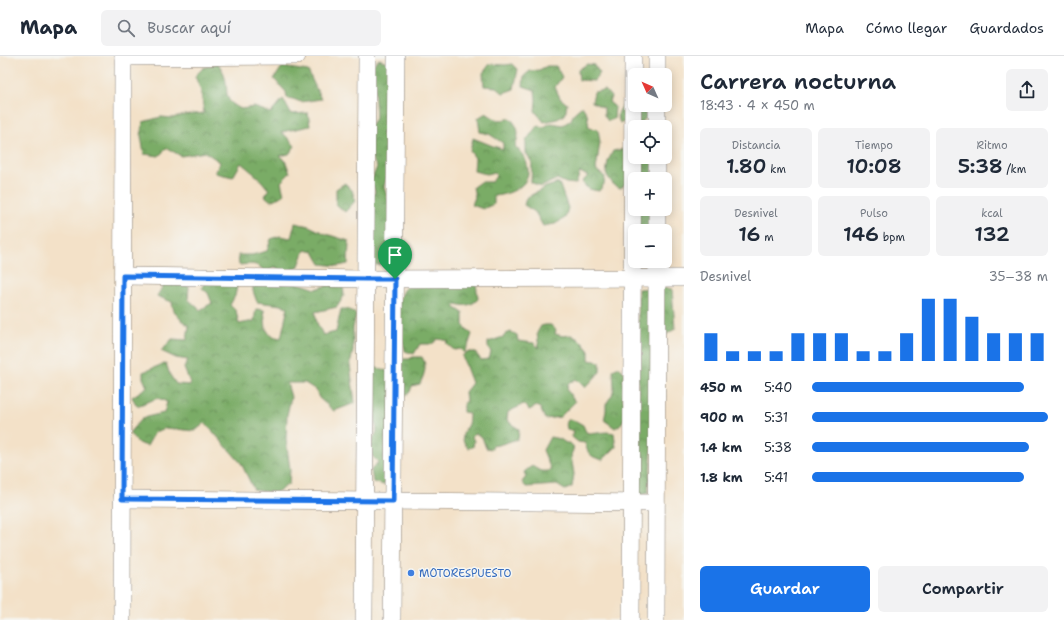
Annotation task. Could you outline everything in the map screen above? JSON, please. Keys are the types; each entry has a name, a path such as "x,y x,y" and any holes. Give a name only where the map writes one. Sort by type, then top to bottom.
{"street":[{"path":"122,620 123,57 296,56"},
{"path":"364,620 367,56"},
{"path":"392,620 396,56"},
{"path":"631,620 632,56"},
{"path":"657,56 657,68"},
{"path":"123,276 366,279 632,278 657,269 684,278"},
{"path":"656,620 657,269"},
{"path":"122,499 656,503"}],"green space":[{"path":"379,59 390,63 387,90 388,121 382,135 388,152 387,176 384,187 389,203 392,247 383,264 374,265 367,254 368,203 375,192 371,181 377,167 370,155 367,130 376,117 374,88 370,67"},
{"path":"218,63 223,71 227,96 231,102 241,109 254,107 271,113 283,99 291,114 308,113 310,126 281,132 295,146 289,154 279,156 285,160 290,173 281,182 284,195 271,201 265,196 269,190 258,177 241,163 233,177 215,173 220,162 205,152 181,156 167,148 159,156 144,154 141,136 143,122 161,117 172,118 204,113 201,91 195,76 203,68"},
{"path":"490,64 513,64 518,69 514,89 503,93 496,87 484,86 483,73"},
{"path":"587,64 594,65 600,73 594,81 579,80 578,70"},
{"path":"547,66 556,66 562,77 555,87 560,98 567,104 565,115 557,119 544,122 535,111 535,90 523,86 524,76 530,71 539,70"},
{"path":"282,67 308,71 321,99 301,102 287,98 286,92 274,79"},
{"path":"605,90 611,97 609,102 615,107 614,119 608,121 604,115 604,108 592,102 594,92"},
{"path":"625,102 628,103 628,112 645,112 647,117 644,120 628,120 628,122 620,123 617,116"},
{"path":"582,106 587,114 589,128 598,129 600,142 596,170 605,177 604,184 599,191 588,189 582,182 588,176 580,172 576,184 566,183 557,179 541,187 531,182 532,163 526,153 526,141 537,126 544,127 551,123 563,125 571,120 574,113"},
{"path":"486,113 497,119 503,120 510,118 513,121 518,131 518,138 515,146 525,159 528,169 525,182 515,190 494,196 494,204 483,209 472,205 475,197 473,187 480,182 492,182 496,176 495,172 486,174 474,171 475,158 470,151 473,138 503,149 503,143 489,134 480,132 478,118"},
{"path":"623,149 626,154 628,182 620,188 613,184 606,174 608,161 613,151"},
{"path":"633,164 657,164 653,172 633,172"},
{"path":"345,183 352,190 355,201 345,212 336,204 336,189"},
{"path":"559,183 568,208 565,218 555,224 543,226 535,212 524,205 526,198 546,187"},
{"path":"634,216 654,216 653,224 633,224"},
{"path":"295,223 309,226 326,234 349,241 348,264 338,266 321,264 314,252 305,250 298,268 285,273 275,267 266,273 254,264 239,265 238,255 252,255 267,251 271,239 280,236 291,238"},
{"path":"238,281 235,296 230,305 236,311 239,324 254,321 256,309 264,310 266,329 271,336 281,338 288,307 257,302 253,291 253,284 298,283 316,289 343,283 344,296 337,307 315,312 317,323 323,335 336,332 341,309 348,309 356,314 353,328 353,351 350,365 355,403 334,411 319,398 316,390 305,383 287,383 291,397 287,415 286,439 290,470 289,484 275,493 254,490 241,463 205,423 195,431 166,428 155,432 147,446 138,443 129,433 142,418 164,413 167,402 158,398 137,406 132,397 147,387 143,378 143,372 166,363 170,375 176,384 191,385 184,368 188,360 176,358 161,351 172,339 187,340 189,326 175,313 172,302 157,296 165,283 189,286 188,299 200,310 212,303 208,293 202,288 204,283"},
{"path":"409,283 440,283 444,287 476,283 478,299 471,304 457,304 454,307 463,313 463,325 472,334 464,353 460,349 454,350 446,343 449,341 438,339 432,344 420,344 414,354 405,351 397,313 399,300"},
{"path":"638,289 672,289 675,329 662,337 648,493 640,496 635,490 634,458 640,449 638,435"},
{"path":"551,325 556,330 555,334 563,336 571,335 580,340 589,351 589,360 600,362 600,372 585,388 576,379 568,384 567,390 575,402 560,417 545,419 540,408 537,406 529,410 523,404 508,412 507,419 511,424 519,429 518,439 492,446 492,449 486,448 482,437 475,433 472,437 474,441 473,447 468,448 463,438 463,433 468,423 469,413 463,412 463,406 466,400 465,392 472,383 462,356 467,352 475,352 481,360 489,359 491,352 488,347 488,342 503,337 511,332 517,335 518,341 534,343 539,348 537,333 541,326"},
{"path":"422,357 425,364 424,374 420,384 412,386 410,392 401,400 395,363 403,359"},
{"path":"373,367 391,372 390,473 384,485 373,482 371,470 378,462 366,450 377,432 375,419 367,406"},
{"path":"619,367 625,373 622,380 625,387 622,397 627,413 618,427 615,428 604,420 606,404 612,395 614,388 613,370"},
{"path":"569,419 583,425 586,432 589,433 614,433 616,447 603,460 596,458 589,453 585,443 578,442 572,437 573,431 567,429 566,423"},
{"path":"550,437 570,443 574,447 571,456 574,474 572,487 565,490 557,485 526,487 522,482 526,477 524,472 532,466 541,471 551,470 543,450"}],"place":[{"name":"MOTORESPUESTO","path":"411,573"}],"route":[{"path":"123,276 395,279 393,501 122,499 123,276"}]}
